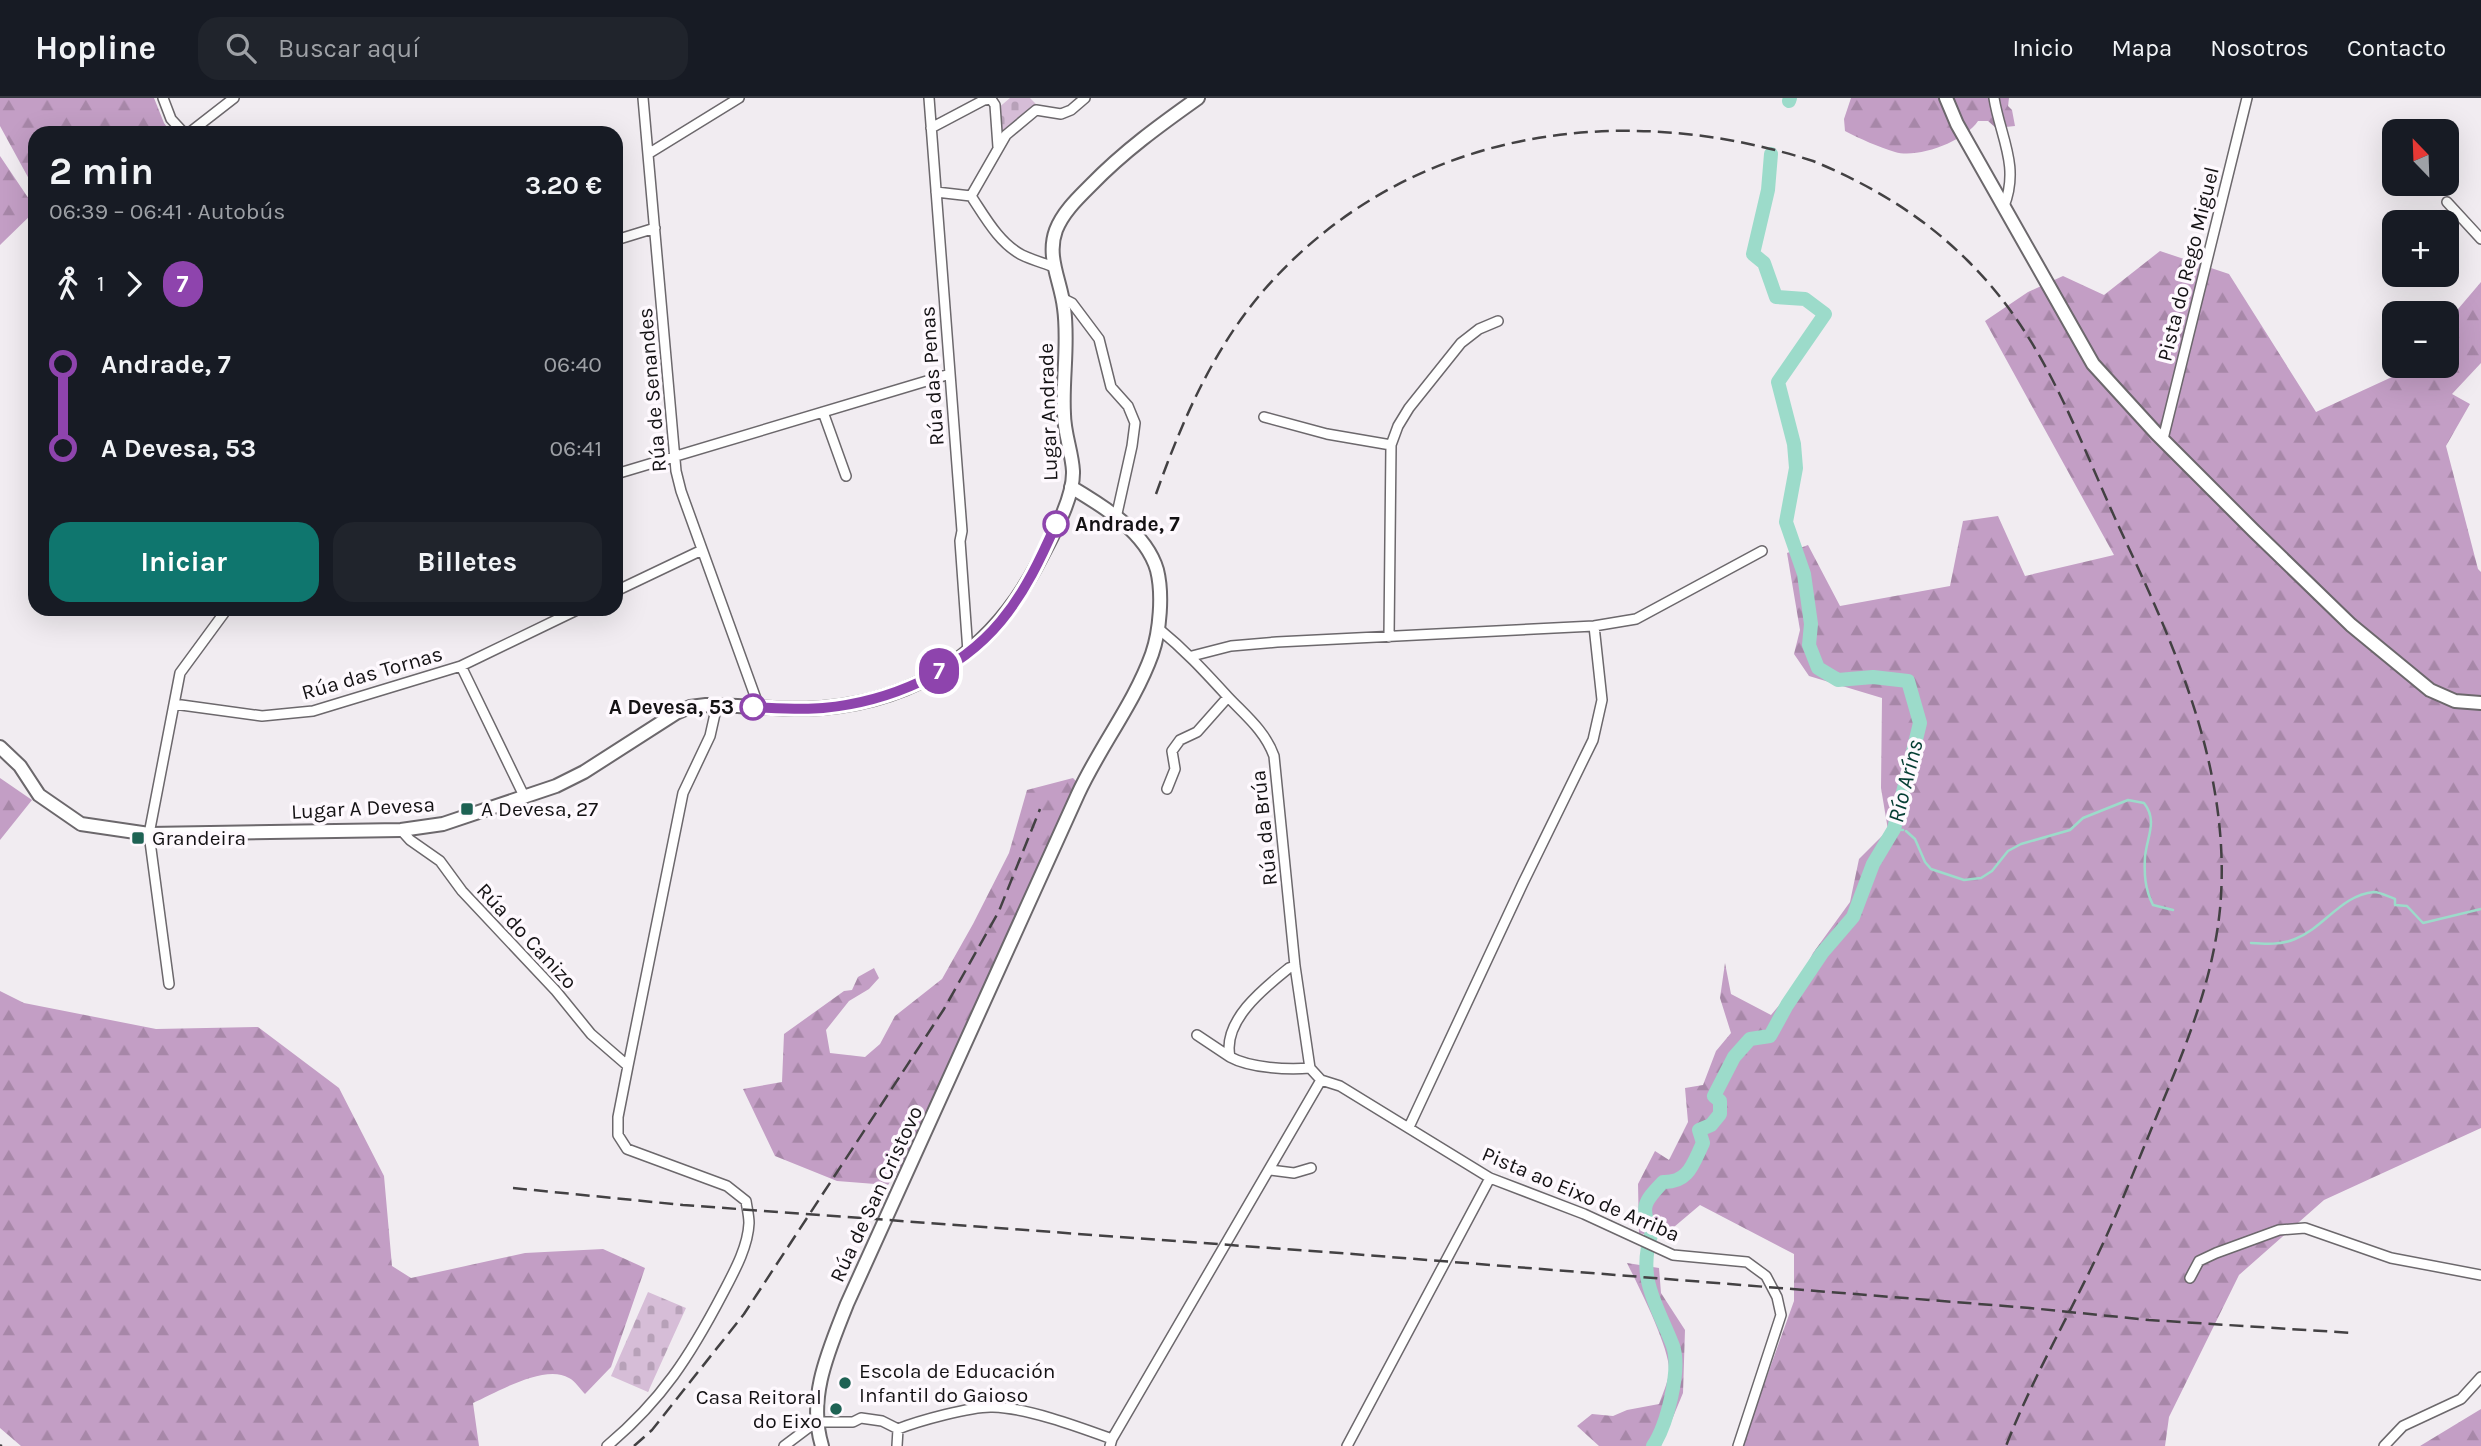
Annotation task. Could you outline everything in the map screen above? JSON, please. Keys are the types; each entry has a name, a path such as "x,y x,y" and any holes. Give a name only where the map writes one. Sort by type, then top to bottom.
{"street":[{"path":"163,98 171,119 178,126"},
{"path":"196,126 234,98"},
{"name":"Rúa de Senandes","path":"643,98 674,456 681,491 759,707"},
{"path":"648,155 739,98"},
{"name":"Rúa das Penas","path":"929,98 968,652"},
{"path":"971,196 1006,135 1036,110 1061,114 1071,110 1085,98"},
{"name":"Lugar Andrade","path":"993,630 1014,603 1037,565 1071,487 1073,467 1064,415 1065,317 1052,245 1059,223 1070,207 1114,162 1138,141 1198,98"},
{"path":"1946,98 1956,124 2093,364 2163,439 2351,625 2430,690 2455,701 2481,703"},
{"path":"1994,98 2008,150 2008,195 2004,206"},
{"name":"Pista do Rego Miguel","path":"2163,439 2247,98"},
{"path":"931,128 984,100 991,99 995,105 998,147"},
{"path":"936,192 971,196 993,228 1014,249 1054,267"},
{"path":"2447,202 2481,240"},
{"path":"623,238 655,228"},
{"path":"1062,298 1072,303 1099,340 1111,387 1128,406 1135,423 1116,518"},
{"path":"1389,637 1391,445 1409,408 1461,343 1479,329 1498,321"},
{"path":"623,472 950,374"},
{"path":"823,412 846,476"},
{"path":"1265,417 1326,434 1391,445"},
{"name":"Rúa de San Cristovo","path":"822,1446 816,1422 818,1391 827,1356 847,1304 1080,790 1136,689 1152,654 1159,629 1157,571 1150,555 1132,532 1116,518 1071,487"},
{"path":"623,588 702,550"},
{"path":"1192,656 1231,646 1594,626 1636,619 1762,551"},
{"path":"169,984 149,834 180,673 222,616"},
{"name":"Rúa das Tornas","path":"174,704 262,716 313,711 461,666 565,616"},
{"path":"1409,1127 1593,740 1602,700 1594,626"},
{"name":"Rúa da Brúa","path":"1159,629 1192,656 1260,729 1270,744 1274,756 1296,966 1310,1068"},
{"name":"Lugar A Devesa","path":"0,747 20,766 39,795 81,824 149,834 401,830 443,824 525,798 574,778 676,713 698,705 822,708 890,694 920,683 968,652 993,630"},
{"name":"Rúa das Tornas","path":"461,666 525,798"},
{"path":"1167,789 1175,769 1172,751 1175,746 1197,732 1228,697"},
{"path":"607,1446 649,1406 683,1365 734,1272 745,1246 749,1222 746,1201 727,1186 627,1149 618,1135 618,1117 683,793 710,736 717,705"},
{"name":"Rúa do Canizo","path":"401,830 440,861 462,891 556,991 591,1034 628,1066"},
{"path":"1230,1058 1228,1049 1239,1019 1254,999 1289,968 1296,966"},
{"path":"1197,1035 1240,1062 1291,1070 1310,1068"},
{"name":"Pista ao Eixo de Arriba","path":"1310,1068 1321,1080 1340,1086 1490,1178 1584,1214 1673,1255 1747,1262 1766,1276 1777,1297 1781,1315 1738,1446"},
{"path":"784,1446 816,1422 853,1422 861,1418 882,1421 898,1429 923,1420 991,1406 1033,1414 1112,1442 1321,1080"},
{"path":"1269,1170 1294,1173 1311,1168"},
{"path":"1347,1446 1490,1178"},
{"path":"2190,1278 2199,1261 2217,1253 2280,1230 2305,1228 2391,1258 2481,1275"},
{"path":"2384,1446 2403,1426 2461,1399 2481,1377"},
{"path":"897,1446 898,1429"}],"green space":[{"path":"0,98 154,98 166,126 28,126 28,177 0,126"},
{"path":"1010,98 1030,98 1037,105 1004,132 998,124 997,109"},
{"path":"1851,98 2009,98 2008,106 2012,110 2015,126 1996,128 1988,121 1978,121 1963,135 1940,147 1916,153 1895,152 1845,131 1844,119"},
{"path":"0,156 28,198 28,218 0,245"},
{"path":"2160,251 2229,274 2316,412 2390,378 2459,378 2459,308 2481,282 2481,363 2452,394 2470,404 2446,446 2481,572 2481,1128 2324,1200 2239,1275 2169,1417 2165,1446 1742,1446 1794,1301 1794,1254 1700,1205 1661,1238 1639,1233 1638,1184 1655,1151 1669,1160 1688,1122 1685,1088 1703,1085 1716,1051 1731,1033 1720,998 1725,963 1731,994 1771,1015 1798,983 1813,953 1850,902 1859,859 1888,830 1881,788 1882,698 1809,676 1794,654 1800,630 1787,553 1808,545 1840,606 1950,586 1963,521 1998,516 2025,576 2114,555 1985,321 2028,292 2063,276 2104,295"},
{"path":"0,778 32,800 0,840"},
{"path":"1073,778 1078,783 928,1114 906,1159 888,1185 837,1181 775,1156 743,1089 782,1082 784,1034 844,991 852,990 858,977 874,968 879,978 869,989 849,1001 826,1030 830,1053 865,1057 880,1044 895,1016 942,979 1009,853 1027,790"},
{"path":"0,991 24,1003 156,1029 258,1027 339,1088 384,1176 392,1266 411,1278 525,1253 603,1249 645,1268 611,1367 585,1394 569,1378 559,1374 547,1374 521,1381 473,1403 479,1446 21,1446 0,1428"},
{"path":"1627,1263 1659,1268 1661,1293 1685,1330 1683,1393 1661,1446 1599,1446 1577,1426 1592,1414 1613,1416 1627,1410 1659,1404 1666,1385 1669,1372 1665,1349"},
{"path":"648,1292 686,1308 648,1392 611,1376"},
{"path":"2481,1409 2481,1446 2420,1446"}],"waterway":[{"name":"Río Aríns","path":"1653,1446 1663,1425 1671,1397 1675,1356 1647,1278 1646,1264 1652,1232 1646,1216 1646,1205 1663,1182 1679,1179 1693,1164 1703,1143 1699,1130 1711,1125 1720,1114 1720,1101 1714,1096 1734,1057 1750,1039 1770,1036 1822,953 1853,917 1873,864 1894,829 1920,723 1908,681 1873,677 1838,680 1818,668 1809,645 1811,624 1804,574 1786,522 1796,468 1794,444 1778,382 1825,314 1805,299 1776,297 1764,263 1753,254 1768,190 1771,154"},
{"path":"1906,831 1915,839 1931,869 1964,880 1981,878 1992,871 2008,851 2021,844 2070,830 2083,818 2128,800 2144,803 2151,822 2145,864 2148,893 2153,905 2173,910"},
{"path":"1894,829 1903,830"},
{"path":"2251,943 2268,944 2295,939 2352,899 2374,892 2395,899 2395,905 2407,906 2423,923 2481,909"}],"railway":[{"path":"1156,494 1188,413 1214,361 1229,336 1264,290 1320,236 1381,193 1448,162 1518,142 1590,132 1664,132 1739,142 1813,161 1876,191 1914,216 1951,245 1996,292 2020,325 2060,394 2183,674 2210,766 2222,861 2217,935 2205,986 2189,1035 2106,1237 2029,1393 2006,1446"},
{"path":"634,1446 652,1430 744,1314 944,1009 999,911 1040,809"},
{"path":"513,1188 683,1205 1353,1254 2030,1308 2149,1320 2353,1333"}],"bus line":[{"name":"7","path":"753,707 832,707 901,690 930,677 976,645 1001,621 1023,589 1056,524"}],"place":[{"name":"Andrade, 7","path":"1056,524"},
{"name":"A Devesa, 53","path":"753,707"},
{"name":"A Devesa, 27","path":"467,809"},
{"name":"Grandeira","path":"138,838"},
{"name":"Escola de Educación Infantil do Gaioso","path":"845,1383"},
{"name":"Casa Reitoral do Eixo","path":"836,1409"}]}
